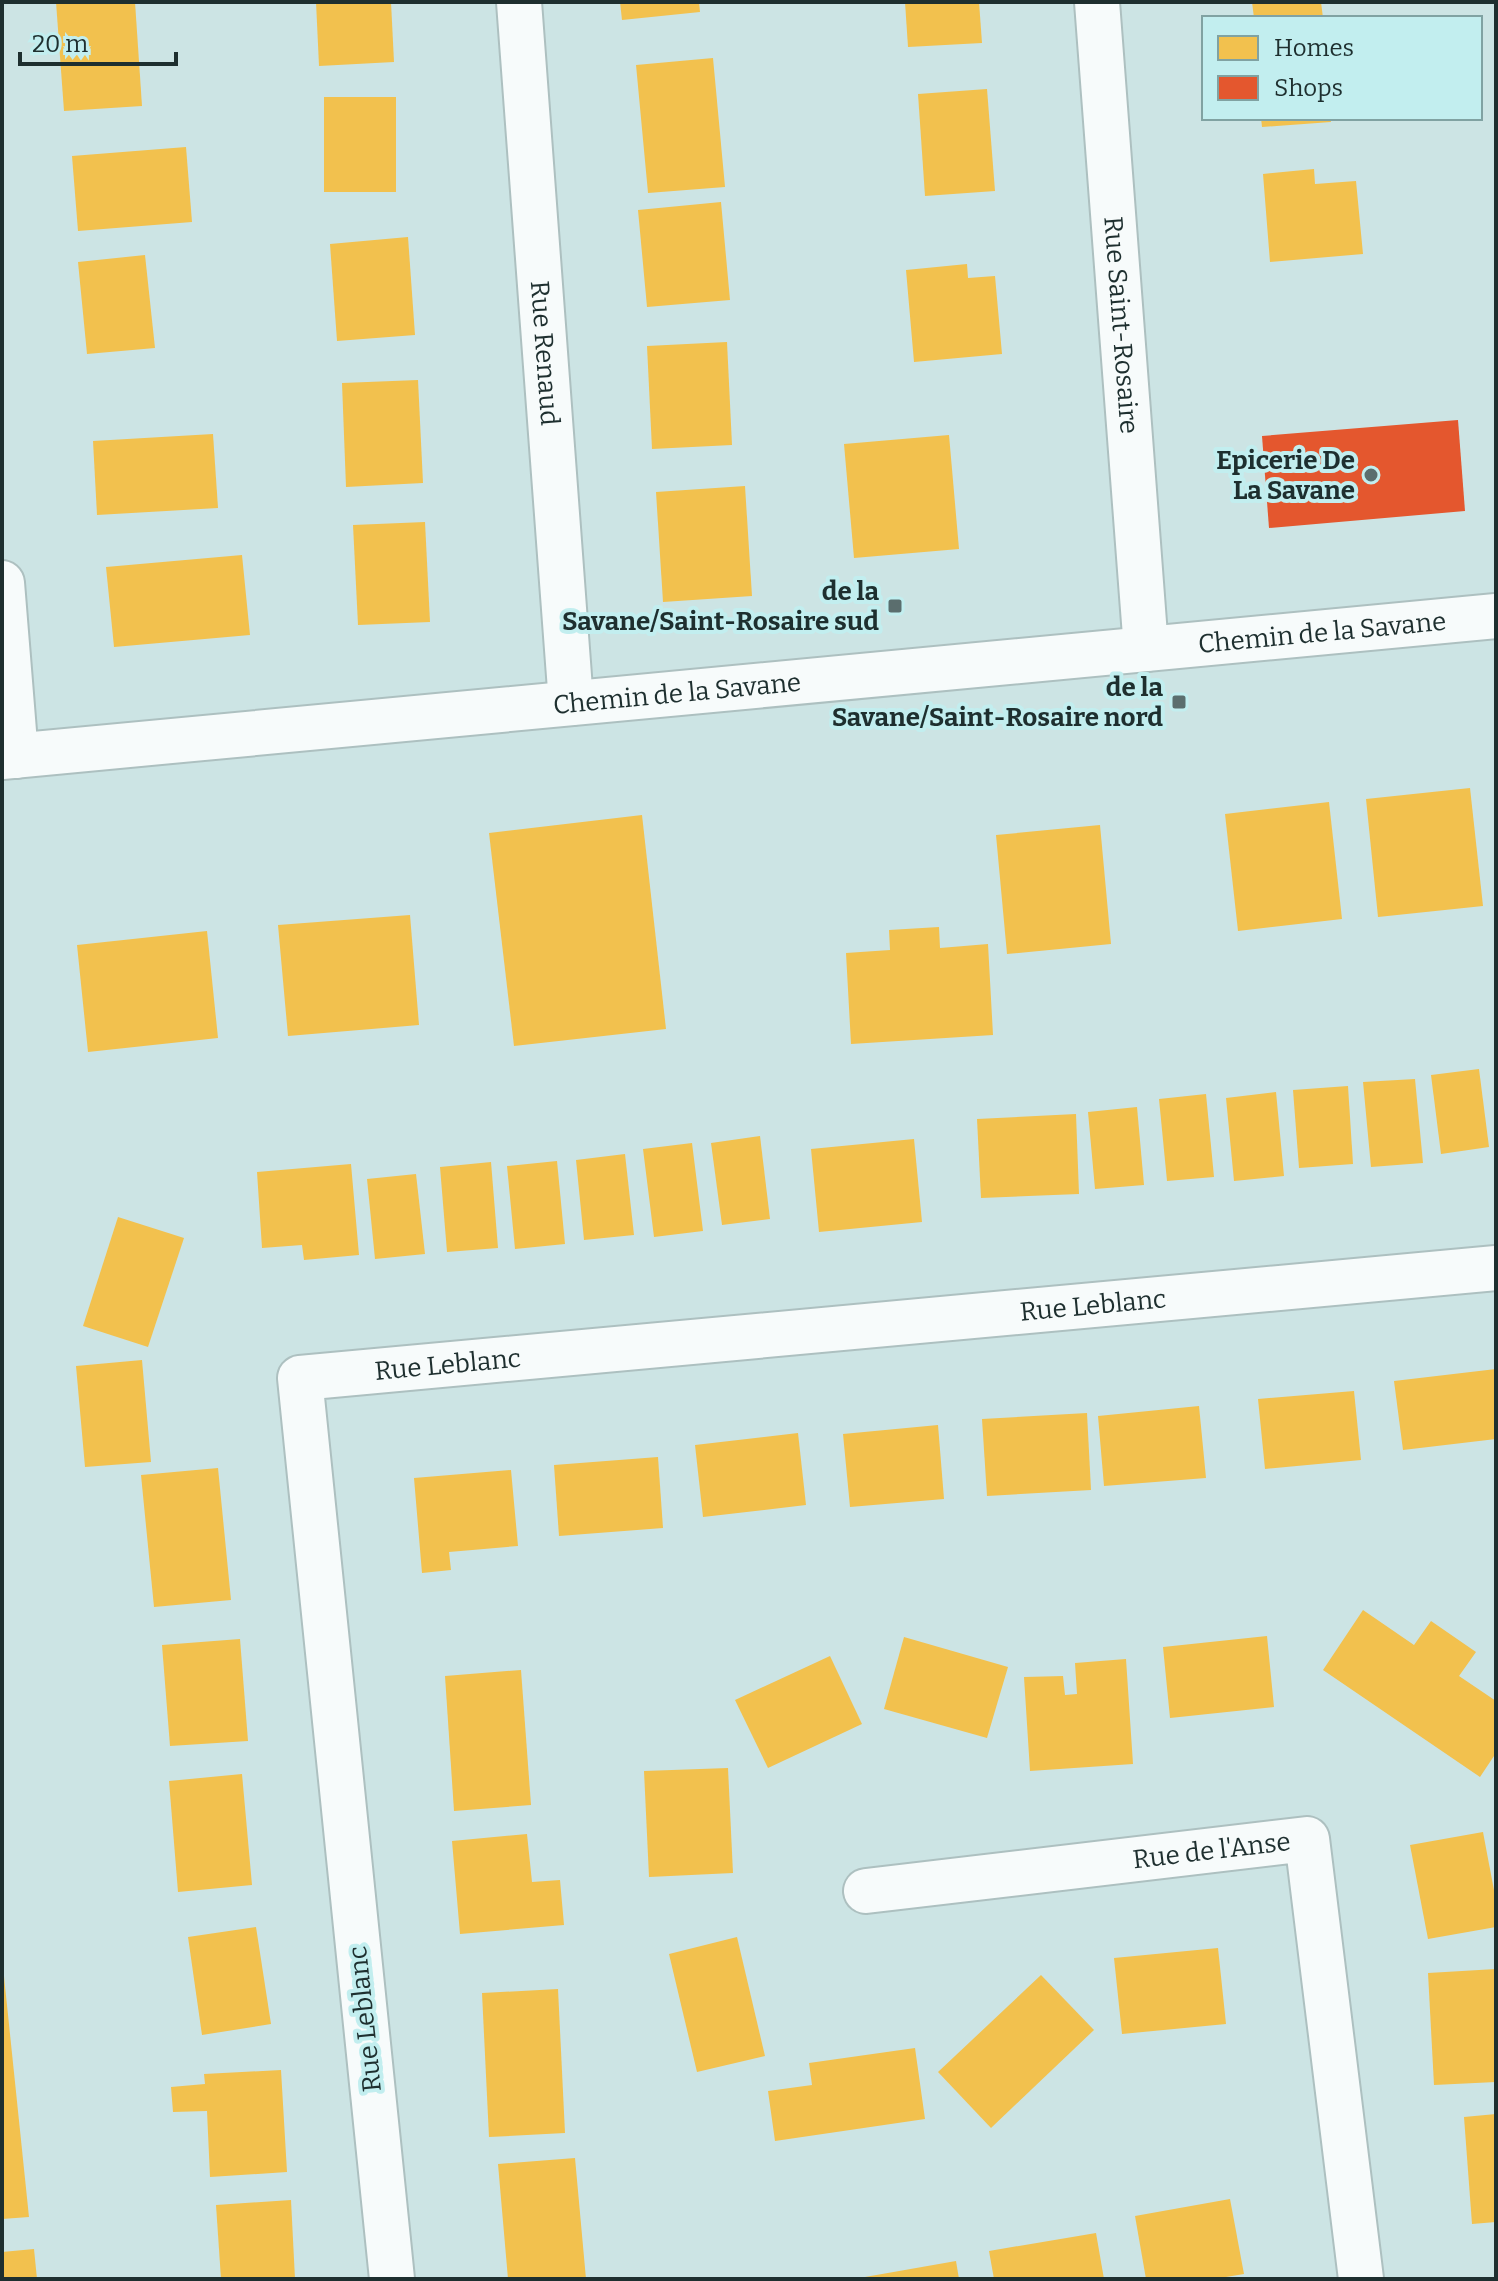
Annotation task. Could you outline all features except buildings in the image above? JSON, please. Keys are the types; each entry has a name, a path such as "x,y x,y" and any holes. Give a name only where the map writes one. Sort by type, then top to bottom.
{"street":[{"name":"Rue Renaud","path":"519,2 571,703"},
{"name":"Rue Saint-Rosaire","path":"1097,2 1146,649"},
{"path":"2,583 9,757"},
{"name":"Chemin de la Savane","path":"9,757 1496,616"},
{"name":"Rue Leblanc","path":"392,2279 300,1378 1496,1268"},
{"name":"Rue de l'Anse","path":"866,1891 1307,1839 1361,2279"}],"place":[{"name":"Epicerie De La Savane","path":"1371,475"},
{"name":"de la Savane/Saint-Rosaire sud","path":"895,606"},
{"name":"de la Savane/Saint-Rosaire nord","path":"1179,702"}]}
